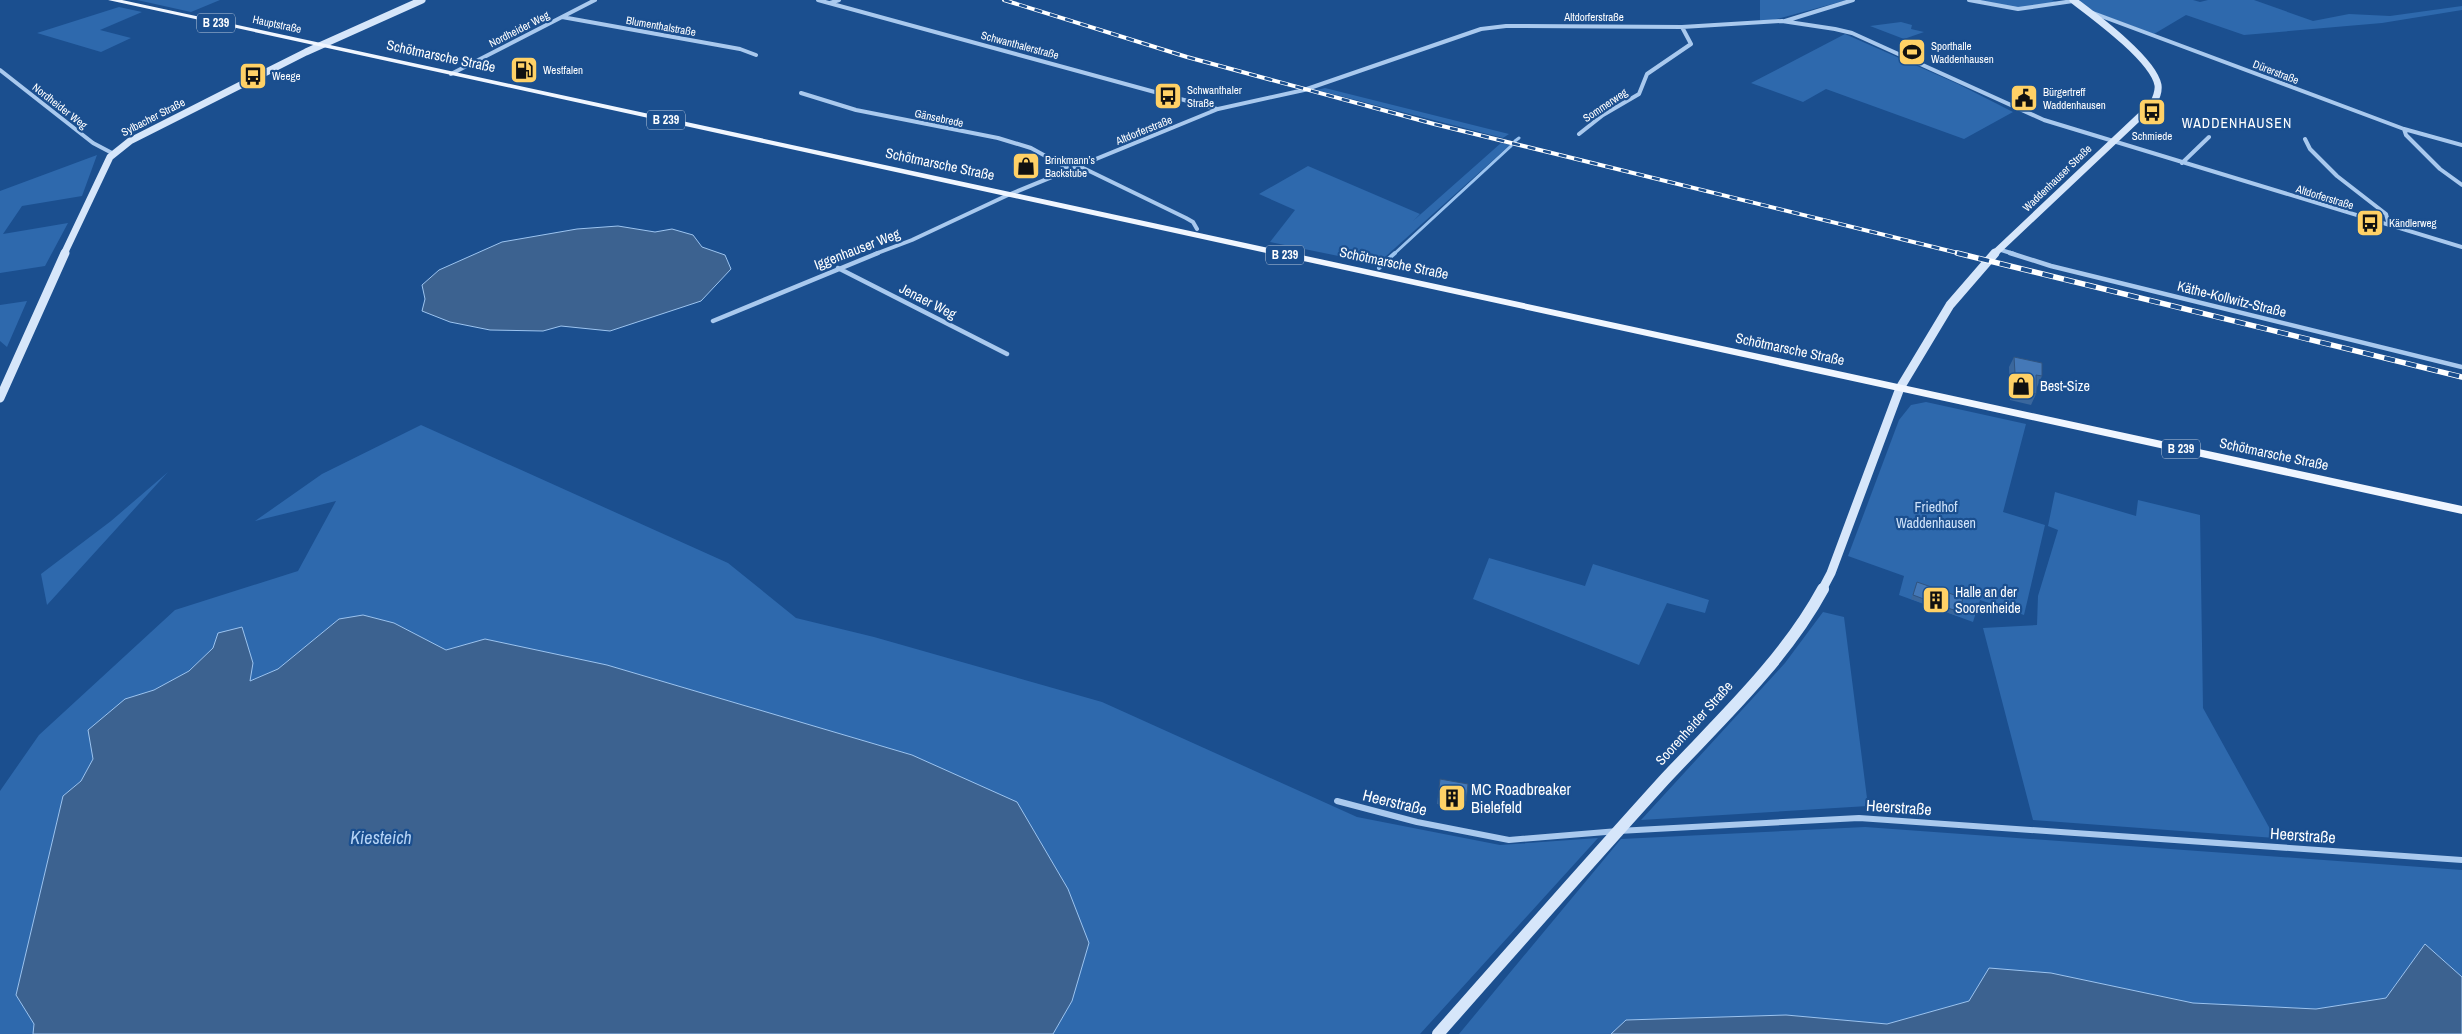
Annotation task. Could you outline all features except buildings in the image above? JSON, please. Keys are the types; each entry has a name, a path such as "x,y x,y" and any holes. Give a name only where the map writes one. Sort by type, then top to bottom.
{"main road":[{"name":"Hauptstraße","path":"112,0 320,45"},
{"name":"Sylbacher Straße","path":"0,398 81,216 112,153 130,141 320,45 422,0"},
{"name":"Waddenhauser Straße","path":"1900,388 1950,305 1998,249 2153,104 2158,94 2158,85 2152,73 2119,35 2073,0"},
{"name":"Schötmarsche Straße","path":"320,45 2462,510"},
{"name":"Soorenheider Straße","path":"1438,1034 1618,831 1778,656 1808,616 1838,557 1900,388"}],"street":[{"name":"Nordheider Weg","path":"451,74 595,0"},
{"name":"Schwanthalerstraße","path":"818,0 1218,109"},
{"path":"830,3 839,0"},
{"path":"1782,21 1853,0"},
{"path":"1968,0 2006,9 2018,9 2073,0"},
{"name":"Dürerstraße","path":"2085,10 2404,129 2462,145"},
{"name":"Blumenthalstraße","path":"562,17 740,49 756,55"},
{"name":"Altdorferstraße","path":"1008,194 1218,109 1280,97 1304,90 1492,27 1682,27 1782,21 1835,29 1852,34 2044,120 2111,142 2462,247"},
{"name":"Sommerweg","path":"1579,134 1603,115 1639,94 1647,74 1691,44 1682,27"},
{"name":"Nordheider Weg","path":"0,70 93,143 112,153"},
{"name":"Gänsebrede","path":"801,93 822,101 869,112 1001,139 1027,147 1070,169"},
{"path":"2404,129 2406,135 2440,169 2462,185"},
{"path":"2182,163 2209,137"},
{"path":"2305,139 2310,149 2337,176 2386,214 2389,225"},
{"path":"1079,166 1186,218 1193,222 1197,229"},
{"name":"Iggenhauser Weg","path":"713,321 838,268 912,240 1008,194"},
{"name":"Käthe-Kollwitz-Straße","path":"1998,249 2051,266 2462,367"},
{"name":"Jenaer Weg","path":"838,268 1007,354"},
{"name":"Heerstraße","path":"1337,802 1417,822 1509,840 1618,831 1859,818 2462,860"}],"green space":[{"path":"137,0 220,0 191,12"},
{"path":"1760,0 1847,0 1773,20 1760,20"},
{"path":"1975,0 2052,0 2056,2 2017,8"},
{"path":"2076,0 2193,0 2200,2 2208,0 2254,0 2313,21 2349,14 2390,16 2462,6 2462,10 2382,23 2244,35 2186,15 2154,34 2092,11"},
{"path":"119,7 142,12 100,30 131,38 101,52 37,33"},
{"path":"1901,22 1912,25 1911,29 1924,32 1904,39 1870,26"},
{"path":"1845,34 1958,84 2013,112 1964,139 1826,89 1803,102 1751,83"},
{"path":"1325,88 1509,134 1503,138 1317,90"},
{"path":"1501,143 1510,145 1385,257 1374,257 1369,261 1363,261 1270,242 1295,210 1259,194 1308,166 1420,214 1413,221"},
{"path":"97,155 82,196 22,206 3,234 68,223 45,266 0,273 0,191"},
{"path":"27,301 7,347 0,341 0,305"},
{"name":"Friedhof Waddenhausen","path":"1926,402 2026,424 2003,512 2045,525 2024,615 1980,600 1973,622 1899,595 1904,576 1848,556 1899,420 1911,405"},
{"path":"421,425 728,563 796,618 874,637 1102,702 1357,817 1500,845 1598,838 1420,1034 1053,1034 1072,1001 912,755 607,665 485,639 446,650 394,623 363,615 339,619 278,669 249,681 253,663 242,627 213,648 189,671 154,690 125,699 81,781 63,796 16,995 35,1024 33,1034 0,1034 0,791 39,735 175,610 298,571 336,501 255,521 322,474"},
{"path":"168,472 47,605 41,574 111,521"},
{"path":"2055,492 2136,516 2138,500 2200,515 2203,708 2275,838 2033,820 1983,628 2037,625 2038,596 2058,530 2048,526"},
{"path":"1489,558 1585,586 1593,564 1709,600 1705,613 1667,603 1639,665 1473,599"},
{"path":"1823,612 1844,617 1868,806 1641,820 1785,663"},
{"path":"1865,827 2462,870 2462,977 2425,944 2386,998 2316,1009 2193,1003 2051,973 1969,1001 1887,1024 1786,1015 1626,1020 1611,1034 1459,1034 1621,839"}],"water":[{"path":"618,226 655,232 672,229 693,235 702,247 725,255 731,269 701,301 610,331 561,326 543,331 490,330 450,322 422,311 425,299 422,285 439,270 502,242 577,229"},
{"name":"Kiesteich","path":"363,615 394,623 446,650 485,639 607,665 912,755 1017,802 1068,889 1089,943 1072,1001 1053,1034 33,1034 34,1024 16,995 63,796 81,781 93,759 88,730 125,699 154,690 189,671 213,648 218,633 242,627 253,663 250,681 278,669 339,619"},
{"path":"2425,944 2462,977 2462,1034 1611,1034 1626,1020 1786,1015 1887,1024 1969,1001 1989,968 2051,973 2193,1003 2316,1009 2386,998"}],"waterway":[{"path":"1515,141 1519,138"},
{"path":"1394,254 1511,146"},
{"path":"1387,260 1395,253"}],"railway":[{"path":"1004,0 1187,57 1434,124 1962,254"},
{"path":"1957,253 2462,377"}],"place":[{"name":"Sporthalle Waddenhausen","path":"1912,52"},
{"name":"Westfalen","path":"524,70"},
{"name":"Weege","path":"253,76"},
{"name":"Schwanthaler Straße","path":"1168,96"},
{"name":"Bürgertreff Waddenhausen","path":"2024,98"},
{"name":"Schmiede","path":"2152,112"},
{"name":"Brinkmann’s Backstube","path":"1026,166"},
{"name":"Kändlerweg","path":"2370,223"},
{"name":"Best-Size","path":"2021,386"},
{"name":"Halle an der Soorenheide","path":"1936,600"},
{"name":"MC Roadbreaker Bielefeld","path":"1452,798"}],"district":[{"name":"WADDENHAUSEN","path":"2237,123"}]}
